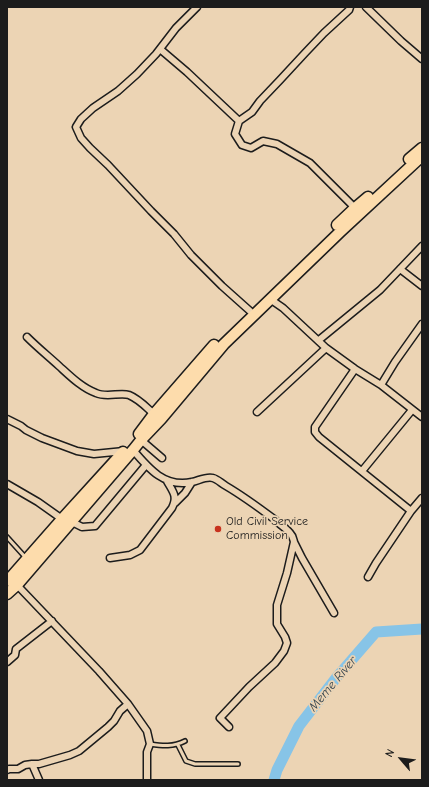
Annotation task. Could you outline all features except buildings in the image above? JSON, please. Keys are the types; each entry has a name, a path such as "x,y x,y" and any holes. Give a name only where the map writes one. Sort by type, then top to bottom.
{"main road":[{"path":"129,451 139,434 154,414 216,343 355,208 422,148"},
{"path":"11,579 129,451 161,419 224,344 375,198 422,156"},
{"path":"7,594 11,579 27,559 67,520"}],"street":[{"path":"197,7 176,28 160,49 137,74 118,91 93,108 81,119 76,127 90,148 174,234 191,255 250,311"},
{"path":"350,7 349,10 292,66 252,112 239,121 235,134 242,145 251,148 263,141 277,144 310,163 355,208"},
{"path":"366,7 400,41 422,59"},
{"path":"160,49 239,121"},
{"path":"319,340 380,290 422,246"},
{"path":"400,269 422,286"},
{"path":"270,299 283,308 326,348 355,369 381,385 422,417"},
{"path":"381,385 395,362 422,324"},
{"path":"27,337 73,378 89,390 97,394 110,396 122,394 129,395 135,398 154,414"},
{"path":"257,412 326,348"},
{"path":"355,369 315,428 315,432 319,437 411,511"},
{"path":"362,471 412,410"},
{"path":"7,419 42,438 77,451 94,454 129,451 167,481 174,494 175,503"},
{"path":"141,440 162,458"},
{"path":"7,484 67,520 82,527 95,526 146,465"},
{"path":"167,481 177,483 192,482 210,477 215,479 244,496 286,529 291,534 302,558 334,613"},
{"path":"110,558 130,555 140,550 192,482"},
{"path":"368,577 411,511 422,498"},
{"path":"229,727 219,717 275,662 284,651 287,643 277,624 277,605 288,573 294,542"},
{"path":"11,579 99,671 128,704 147,731 150,744 146,780"},
{"path":"7,662 15,655 16,649 52,621"},
{"path":"7,770 18,769 25,765 39,764 79,751 108,727 120,711 128,704"},
{"path":"32,764 39,780"}],"lane":[{"path":"7,537 27,559"},
{"path":"150,744 178,745 185,740"},
{"path":"178,745 186,761 195,764 238,764"}],"waterway":[{"name":"Meme River","path":"274,780 277,770 299,726 336,678 376,632 422,629"}],"place":[{"name":"Old Civil Service Commission","path":"218,529"}]}
